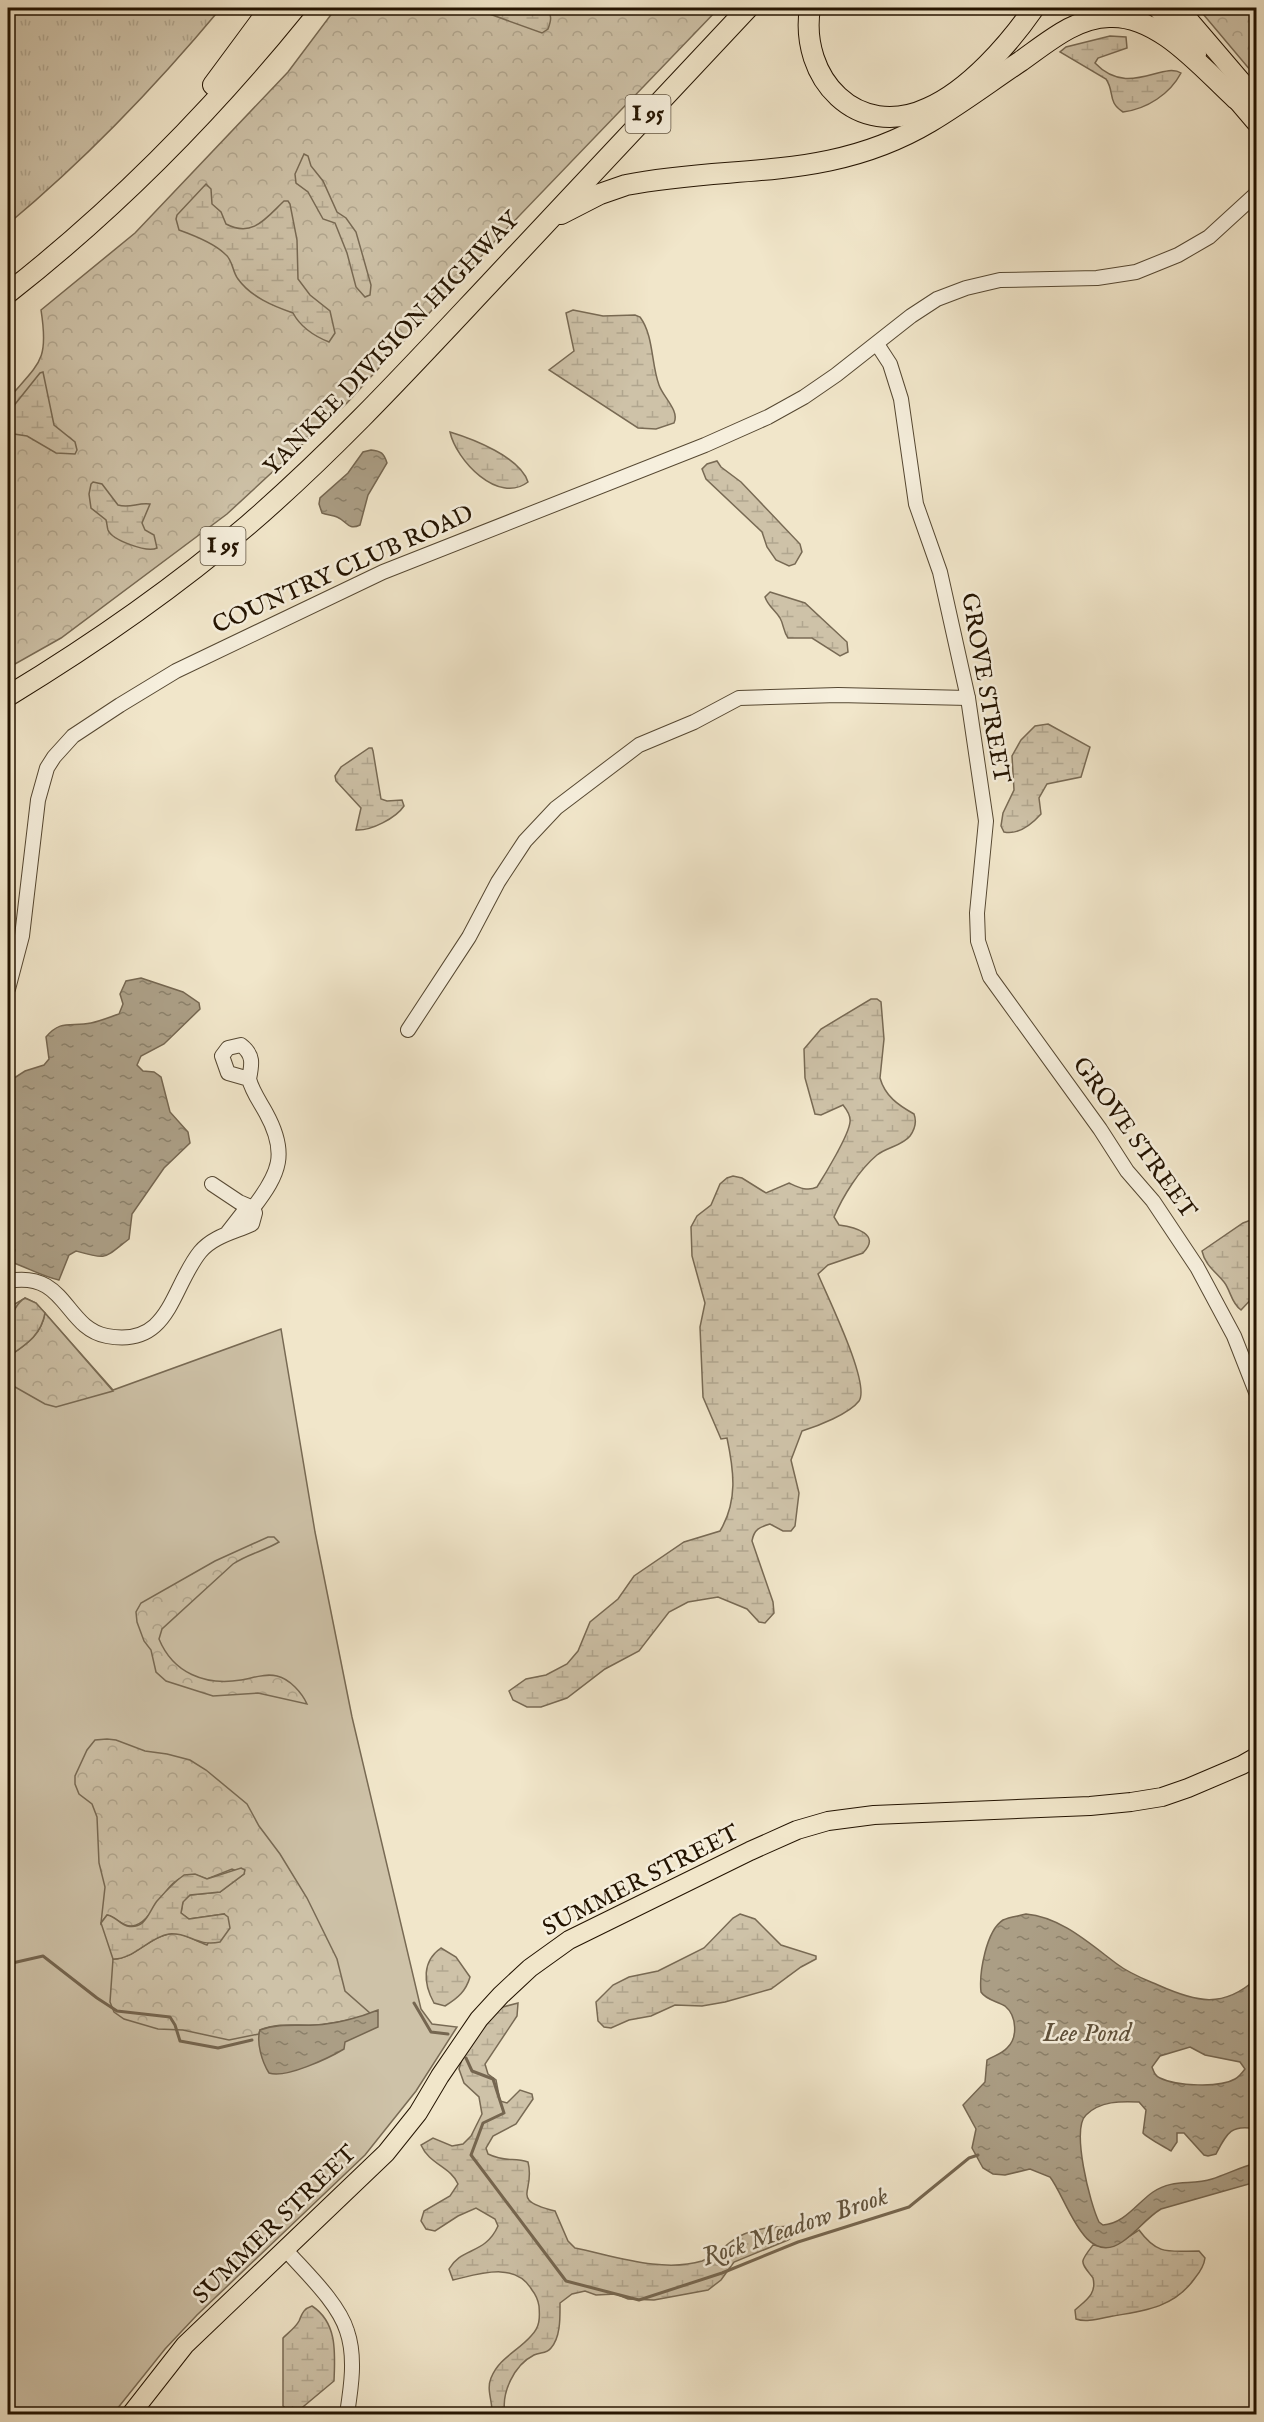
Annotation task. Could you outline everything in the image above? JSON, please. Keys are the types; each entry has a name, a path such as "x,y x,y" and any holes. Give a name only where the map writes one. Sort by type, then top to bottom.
{"highway":[{"path":"182,136 211,87 270,8"},
{"path":"8,294 95,220 182,136 248,64 295,8"},
{"name":"YANKEE DIVISION HIGHWAY","path":"8,696 79,652 146,605 209,557 270,505 380,401 748,8"},
{"path":"810,8 808,26 810,46 816,66 826,83 837,95 857,109 878,115 897,116 927,109 956,90 999,52 1034,8"},
{"path":"548,221 600,194 626,185 809,166 866,152 897,140 929,123 1072,27 1101,18 1133,19 1156,30 1236,99"}],"main road":[{"path":"1157,8 1257,123"},
{"path":"1180,8 1257,98"},
{"name":"SUMMER STREET","path":"131,2415 185,2345 386,2152 418,2113 479,2019 530,1968 569,1940 750,1851 797,1830 828,1821 874,1815 1079,1807 1131,1802 1162,1797 1188,1788 1242,1766 1257,1757"}],"street":[{"path":"877,344 911,316 937,299 983,283 1017,278 1114,276 1143,269 1178,255 1209,237 1257,194"},
{"name":"GROVE STREET","path":"877,344 890,364 901,399 916,504 940,572 968,698 986,820 977,913 978,941 986,968 990,977 1100,1129 1127,1171 1153,1201 1197,1267 1234,1336 1257,1392"},
{"name":"COUNTRY CLUB ROAD","path":"8,989 22,936 38,799 46,768 73,736 176,671 383,572 705,445 768,417 804,397 877,344"},
{"path":"408,1030 469,937 498,882 525,841 556,808 639,745 694,722 739,699 838,695 968,698"},
{"path":"8,1281 24,1278 53,1289 82,1322 104,1335 130,1336 146,1332 163,1320 201,1250 228,1232 242,1214 253,1208 271,1185 277,1170 279,1152 275,1129 249,1079"},
{"path":"212,1184 239,1202 253,1208"},
{"path":"285,2249 328,2300 347,2331 352,2378 347,2415"}],"green space":[{"path":"8,8 221,8 171,66 93,148 8,224"},
{"path":"336,8 719,8 496,240 347,403 227,514 61,638 8,668 8,399 40,360 44,340 41,310 135,233 288,72"},
{"path":"473,8 548,8 550,21 548,29 542,33"},
{"path":"1198,8 1252,8 1256,13 1256,77"},
{"path":"1110,36 1126,37 1127,48 1098,58 1095,63 1107,73 1120,78 1144,77 1165,71 1181,73 1171,88 1141,108 1123,112 1113,101 1106,79 1060,52 1066,47"},
{"path":"304,154 308,156 311,166 323,181 337,212 346,218 356,232 371,285 370,295 365,297 356,287 347,253 335,223 323,219 308,192 296,183 295,174"},
{"path":"206,184 211,189 212,204 221,212 226,224 236,228 244,229 258,224 284,201 288,201 297,240 298,279 310,295 330,311 335,333 329,342 308,331 293,313 270,304 249,291 238,279 228,256 215,246 179,230 177,215"},
{"path":"573,310 603,316 635,315 640,317 648,333 656,377 675,414 674,423 656,429 638,428 549,370 574,351 566,313"},
{"path":"43,372 54,425 75,442 77,450 75,454 56,453 27,436 14,434 8,428 8,413"},
{"path":"450,432 483,444 506,457 516,465 528,482 516,488 504,488 492,484 480,476 460,455"},
{"path":"717,461 721,467 741,482 800,544 802,552 795,564 789,566 776,560 767,547 762,532 706,479 702,469 707,464"},
{"path":"93,482 102,484 118,505 150,504 142,523 145,530 154,535 157,548 138,547 111,534 106,520 91,508 89,494"},
{"path":"770,592 805,603 847,642 848,652 840,656 812,638 788,638 780,618 765,597"},
{"path":"1048,724 1090,747 1081,777 1047,784 1039,798 1041,814 1029,825 1019,830 1004,832 1001,826 1003,813 1014,790 1012,756 1021,740 1035,726"},
{"path":"369,748 373,751 381,799 402,800 404,806 383,823 356,830 361,808 336,781 335,776 341,767"},
{"path":"871,999 881,1002 884,1039 880,1078 882,1084 893,1099 914,1114 915,1125 907,1139 881,1152 870,1161 847,1192 834,1217 839,1225 864,1233 868,1236 869,1241 863,1253 828,1265 818,1274 838,1318 859,1377 861,1391 859,1401 841,1415 802,1431 791,1460 799,1493 795,1526 791,1531 783,1531 770,1524 758,1529 754,1534 752,1541 773,1602 774,1613 765,1623 759,1622 747,1609 718,1597 688,1602 669,1612 639,1651 605,1669 567,1698 541,1707 527,1707 513,1700 509,1691 526,1679 546,1675 567,1664 578,1651 590,1622 618,1599 634,1576 684,1542 720,1531 726,1520 732,1497 733,1474 727,1438 721,1439 703,1397 700,1327 705,1303 692,1256 691,1227 697,1216 711,1205 720,1184 733,1176 742,1178 766,1193 789,1183 806,1189 817,1187 841,1145 850,1120 843,1105 821,1115 815,1114 805,1078 804,1049 821,1029"},
{"path":"1256,1218 1256,1294 1241,1310 1235,1304 1224,1282 1208,1264 1202,1251 1243,1223"},
{"path":"25,1298 36,1303 113,1390 281,1329 315,1532 352,1717 421,2009 432,2024 457,2027 416,2091 365,2155 197,2315 165,2349 113,2414 8,2414 8,1308"},
{"path":"25,1298 36,1303 45,1313 43,1321 36,1334 8,1357 8,1333 12,1316 19,1303"},
{"path":"45,1313 113,1391 56,1407 45,1404 8,1383 8,1357 36,1334"},
{"path":"268,1537 274,1537 279,1542 233,1564 162,1629 159,1639 173,1661 192,1675 215,1681 241,1680 264,1675 277,1676 295,1687 307,1704 258,1693 213,1696 166,1681 156,1672 151,1650 144,1641 137,1622 136,1612 141,1603 215,1561"},
{"path":"107,1739 145,1751 190,1760 206,1770 247,1804 307,1898 337,1959 345,1991 371,2014 322,2024 274,2026 260,2030 259,2034 229,2040 183,2030 158,2029 124,2019 114,2012 110,2002 113,1959 130,1955 153,1940 171,1934 180,1934 207,1945 224,1914 189,1919 181,1913 183,1901 190,1895 220,1892 244,1874 232,1869 207,1879 196,1875 183,1877 167,1890 140,1923 128,1926 107,1915 101,1923 105,1887 99,1863 97,1817 92,1804 79,1794 75,1776 87,1750 95,1740"},
{"path":"241,1868 245,1870 244,1874 220,1892 190,1895 183,1902 181,1913 189,1919 224,1914 228,1917 230,1928 220,1942 205,1943 182,1935 169,1934 155,1939 127,1956 113,1959 101,1923 107,1915 127,1926 139,1925 146,1919 160,1898 184,1875 195,1874 207,1879"},
{"path":"740,1914 755,1919 781,1945 816,1956 816,1959 771,1989 702,2006 675,2005 651,2016 629,2020 611,2028 604,2027 598,2021 596,2002 613,1985 629,1977 658,1971 704,1948 733,1918"},
{"path":"441,1948 456,1957 470,1977 461,1994 445,2006 434,2003 426,1980 430,1959"},
{"path":"518,2003 517,2016 485,2064 488,2074 496,2080 500,2101 507,2103 520,2090 532,2094 533,2099 516,2124 493,2136 486,2148 488,2154 495,2157 528,2162 530,2173 528,2198 532,2203 555,2211 568,2241 575,2248 638,2262 687,2264 707,2259 746,2233 784,2226 799,2226 798,2233 788,2240 734,2262 721,2280 708,2290 654,2300 628,2299 616,2294 596,2295 585,2291 572,2294 560,2303 559,2326 554,2343 548,2351 534,2355 520,2365 507,2389 505,2414 492,2414 489,2387 491,2378 499,2365 534,2333 538,2326 538,2302 525,2281 516,2275 496,2272 453,2280 449,2269 454,2262 487,2242 498,2226 495,2219 476,2208 458,2216 435,2231 426,2229 421,2221 424,2211 450,2196 458,2184 450,2173 429,2157 421,2145 433,2138 452,2146 463,2144 471,2136 482,2114 479,2097 464,2083 459,2069 466,2046 499,2008"},
{"path":"1139,2230 1158,2248 1172,2251 1199,2251 1205,2258 1199,2273 1187,2288 1158,2306 1094,2320 1076,2319 1075,2310 1090,2296 1094,2284 1083,2262 1085,2255 1093,2245 1112,2245"},
{"path":"312,2306 327,2321 331,2330 334,2350 334,2381 298,2411 289,2411 283,2406 283,2338 296,2325 305,2310"}],"water":[{"path":"371,450 382,453 387,463 368,495 360,525 353,527 337,517 322,513 320,498 348,473 363,452"},
{"path":"141,978 183,992 199,1003 200,1009 164,1044 141,1056 137,1065 143,1071 154,1072 161,1077 170,1112 188,1132 190,1143 164,1168 132,1214 129,1239 105,1256 94,1256 76,1251 69,1255 59,1280 53,1279 14,1263 12,1259 15,1250 8,1237 8,1184 12,1179 14,1167 6,1127 8,1082 25,1071 44,1065 49,1059 46,1037 51,1031 62,1026 91,1023 119,1014 123,1004 120,994 126,981"},
{"name":"Lee Pond","path":"1026,1914 1039,1916 1063,1926 1127,1971 1185,1995 1209,2000 1221,1999 1244,1989 1256,1979 1256,2129 1235,2129 1223,2141 1216,2154 1208,2156 1204,2155 1184,2133 1177,2133 1177,2142 1171,2151 1145,2135 1143,2133 1146,2110 1139,2102 1104,2104 1092,2110 1082,2123 1080,2135 1087,2184 1099,2222 1103,2225 1117,2221 1153,2192 1168,2185 1212,2179 1256,2163 1256,2182 1161,2209 1122,2242 1109,2248 1097,2246 1087,2239 1078,2228 1050,2177 1030,2169 1005,2175 993,2174 983,2168 972,2148 976,2129 963,2105 985,2082 987,2060 1003,2052 1011,2044 1015,2027 1009,2010 981,1992 981,1974 988,1943 997,1925 1005,1919","holes":["1190,2047 1205,2055 1240,2062 1245,2069 1238,2077 1228,2082 1198,2085 1167,2081 1156,2075 1152,2067 1160,2056"]},
{"path":"378,2010 378,2027 345,2042 344,2049 337,2053 307,2067 285,2073 269,2073 266,2068 259,2046 260,2030 281,2026 331,2023 356,2018"}],"waterway":[{"name":"Rock Meadow Brook","path":"8,1964 43,1956 117,2011 170,2017 180,2041 218,2048 252,2040"},
{"name":"Rock Meadow Brook","path":"414,2003 431,2032 448,2034"},
{"name":"Rock Meadow Brook","path":"466,2058 472,2071 493,2079 504,2113 483,2123 471,2155 566,2281 639,2300 722,2273 798,2242 909,2207 969,2158 978,2155"}]}
